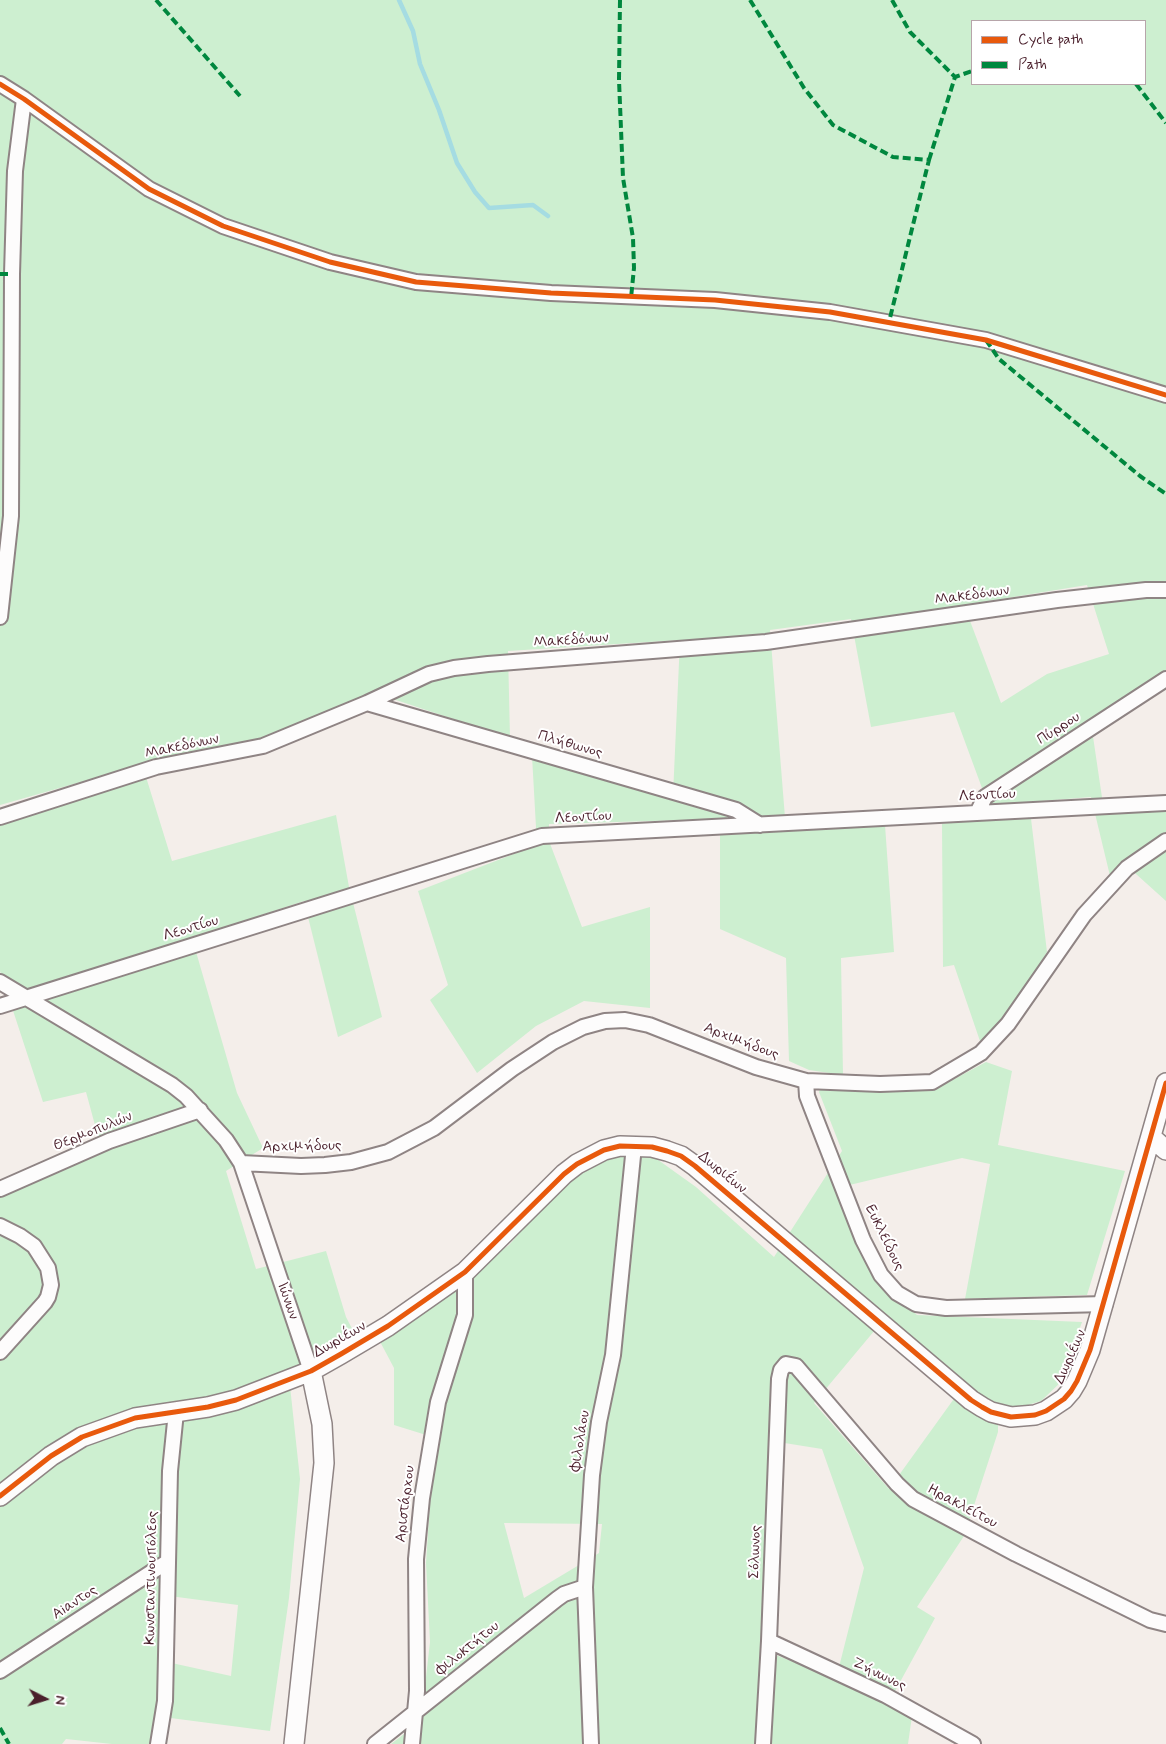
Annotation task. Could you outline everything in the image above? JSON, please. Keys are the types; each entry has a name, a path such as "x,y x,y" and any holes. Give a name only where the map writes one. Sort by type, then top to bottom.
{"street":[{"path":"0,84 150,189 223,226 330,262 416,282 551,294 715,300 830,312 986,340 1166,395"},
{"path":"0,617 11,516 12,283 15,171 24,99"},
{"name":"Μακεδόνων","path":"0,817 156,768 263,746 368,703 429,674 454,668 766,642 1057,600 1146,590 1166,590"},
{"name":"Πύρρου","path":"977,813 985,797 1166,679"},
{"name":"Πλήθωνος","path":"368,703 736,810 760,825"},
{"name":"Λεοντίου","path":"0,1006 542,836 1166,803"},
{"name":"Αρχιμήδους","path":"241,1163 325,1165 351,1162 388,1152 434,1128 512,1069 553,1042 579,1029 605,1021 625,1020 649,1024 756,1067 806,1082 880,1084 932,1082 981,1053 1008,1024 1084,915 1127,868 1166,841"},
{"name":"Ιώνων","path":"0,982 172,1085 200,1110 226,1140 241,1163 311,1371 322,1424 324,1473 294,1744"},
{"name":"Ευκλείδους","path":"806,1082 807,1096 863,1240 881,1275 901,1296 916,1304 946,1308 1105,1304"},
{"name":"Δωριέων","path":"0,1496 51,1456 82,1437 136,1418 208,1407 236,1400 311,1371 388,1326 465,1272 564,1174 577,1164 604,1150 620,1146 667,1150 681,1156 695,1166 971,1400 991,1412 1011,1417 1034,1415 1046,1411 1064,1399 1077,1381 1084,1366 1105,1304 1166,1083"},
{"name":"Θερμοπυλών","path":"0,1189 109,1141 200,1110"},
{"path":"1151,1137 1166,1150"},
{"name":"Φιλολάου","path":"591,1744 585,1587 592,1475 599,1422 613,1355 634,1146"},
{"path":"0,1226 20,1236 34,1246 48,1268 51,1285 45,1302 0,1352"},
{"name":"Αριστάρχου","path":"412,1744 417,1691 416,1559 422,1498 438,1402 465,1315 465,1272"},
{"name":"Ηρακλείτου","path":"786,1364 796,1366 897,1484 913,1500 1150,1620 1166,1624"},
{"name":"Σόλωνος","path":"763,1744 779,1378 781,1370 786,1364"},
{"name":"Κωνσταντινουπόλεος","path":"158,1744 165,1701 170,1471 176,1412"},
{"name":"Aiαντος","path":"0,1671 168,1562"},
{"name":"Φιλοκτήτου","path":"375,1744 557,1598 585,1587"},
{"name":"Ζήνωνος","path":"769,1640 885,1695 972,1744"}],"green space":[{"path":"0,0 1166,0 1166,674 1091,723 1104,811 1166,809 1166,901 1126,865 1111,880 1091,797 1029,802 1047,952 1014,1005 981,1044 954,965 943,967 942,824 983,817 982,788 954,712 871,727 851,619 770,630 786,830 885,825 894,952 841,958 843,1075 809,1070 789,1061 786,958 720,929 720,819 549,824 549,841 582,927 650,907 650,1008 584,1001 536,1026 477,1073 430,1000 448,985 418,891 537,845 532,756 673,795 680,640 508,651 510,738 372,692 267,737 142,764 172,861 336,815 349,887 382,1017 338,1037 304,901 192,938 237,1093 263,1148 226,1171 256,1269 326,1251 346,1317 360,1344 290,1386 300,1479 289,1598 270,1731 163,1717 152,1744 112,1744 66,1739 62,1744 0,1744 0,1194 102,1151 86,1092 43,1102 0,971 0,811 123,770 0,805","holes":["1087,585 1109,654 1047,674 1001,703 964,605","162,1595 238,1605 231,1676 158,1660"]},
{"path":"986,1062 1012,1071 998,1145 1125,1171 1087,1295 965,1299 990,1164 962,1158 837,1188 867,1263 879,1282 917,1315 1082,1322 1061,1382 1041,1401 1021,1407 998,1408 998,1432 964,1536 917,1607 935,1618 888,1704 912,1716 908,1744 391,1744 421,1721 430,1642 426,1563 431,1487 439,1439 394,1425 394,1368 376,1334 440,1293 509,1245 567,1178 610,1155 654,1157 696,1187 774,1257 842,1151 819,1092 822,1085 910,1089 945,1084","holes":["885,1318 966,1382 889,1489 814,1403","772,1441 822,1449 864,1568 836,1679 761,1649","504,1523 602,1524 599,1553 524,1598"]}],"waterway":[{"path":"399,0 413,31 420,64 439,110 457,163 475,192 489,208 533,205 548,216"}],"marked path":[{"path":"156,0 240,96"},
{"path":"620,0 619,80 623,178 633,238 634,268 631,298"},
{"path":"750,0 804,88 833,125 893,157 929,160 889,322"},
{"path":"892,0 910,32 955,77"},
{"path":"929,160 955,77 971,71"},
{"path":"1137,85 1166,123"},
{"path":"0,274 12,274"},
{"path":"986,340 999,359 1140,476 1166,494"},
{"path":"0,1728 9,1744"}],"cycle path":[{"path":"0,84 24,99 149,189 223,226 330,262 416,282 551,293 715,300 830,312 986,340 1166,395"},
{"path":"0,1496 51,1456 82,1437 135,1418 208,1407 236,1400 311,1371 388,1326 465,1272 564,1174 577,1164 604,1150 620,1146 652,1147 681,1156 971,1400 991,1412 1011,1417 1035,1415 1046,1411 1064,1399 1071,1391 1090,1350 1166,1083"}]}
